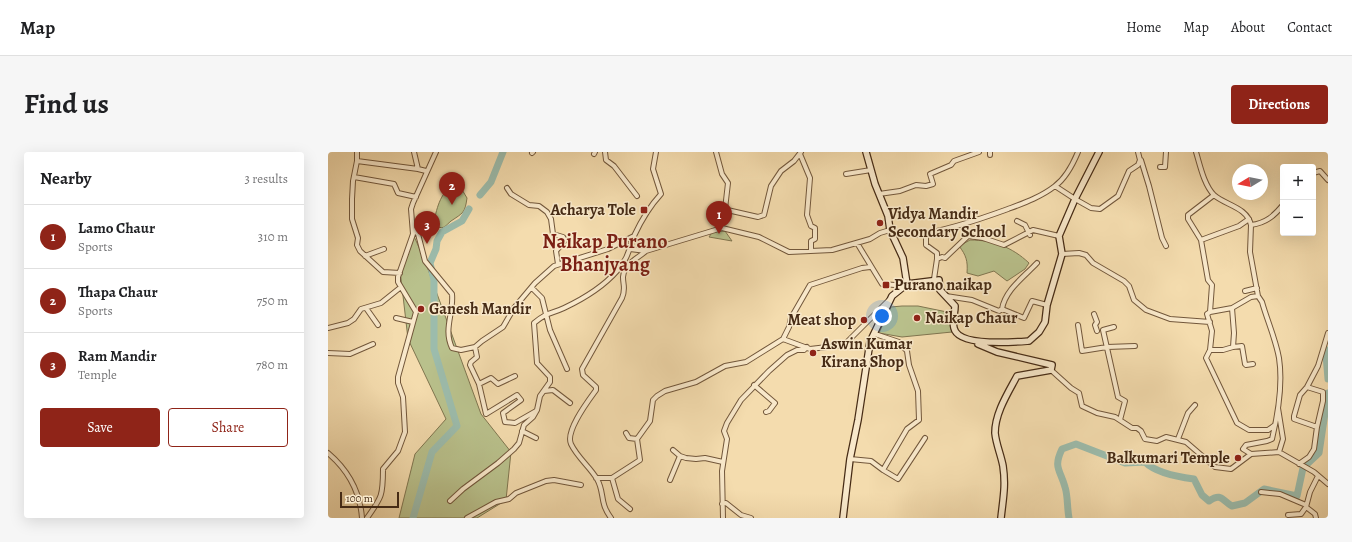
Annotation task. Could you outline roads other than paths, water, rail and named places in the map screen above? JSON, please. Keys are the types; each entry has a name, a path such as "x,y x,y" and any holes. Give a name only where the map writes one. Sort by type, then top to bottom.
{"street":[{"path":"357,152 352,219 358,238 357,245 365,256 383,272 400,273"},
{"path":"414,152 418,168"},
{"path":"368,518 379,502 384,490 383,469 398,451 405,432 403,397 398,382 416,309 398,282 414,230 411,209 426,171 436,152"},
{"path":"605,152 606,160 614,166 637,196"},
{"path":"450,501 463,488 498,463 519,443 524,425 538,410 540,396 550,379 537,363 534,323 547,313 563,309 586,297 618,270 629,254 634,236 660,194 653,169 656,152"},
{"path":"716,152 722,174 728,183 724,209 758,217 764,215 771,186 781,170 794,161 801,153 811,182 807,215 811,226 815,228 815,239 811,241 811,251"},
{"path":"866,152 879,194 888,216 891,232 904,258 907,284"},
{"path":"879,194 900,191 916,185 926,186 933,184 930,174 932,172 939,171 954,161 979,152"},
{"path":"612,518 605,509 601,498 601,487 571,444 570,436 583,408 596,390 596,387 583,374 582,368 622,298 626,287 623,274 630,263 646,251 722,228 759,237 789,252 832,250 870,239 880,232 929,234 931,232 978,221 1022,204 1056,186 1072,167 1078,152"},
{"path":"974,342 1029,341 1039,332 1045,322 1047,305 1062,254 1060,236 1075,199 1099,152"},
{"path":"1138,152 1166,246"},
{"path":"1160,167 1165,167 1166,152"},
{"path":"1196,152 1206,180 1214,195 1237,207 1250,219 1250,252 1258,296 1262,302 1278,357 1280,371 1276,424 1272,439 1244,446 1243,449 1251,454"},
{"path":"1056,186 1091,208 1100,209 1118,196 1129,171 1138,165 1140,160"},
{"path":"357,161 418,168 426,171"},
{"path":"846,174 871,170"},
{"path":"1316,172 1320,171 1328,180"},
{"path":"354,177 394,184 397,187 398,193 416,197"},
{"path":"506,188 511,194 529,205 539,206 550,215 553,234 563,237 565,240 556,251 558,264"},
{"path":"1214,195 1188,215 1188,220 1201,240 1208,280 1212,285 1210,312 1207,314 1212,331 1210,350 1206,358 1237,423 1250,430 1268,430 1276,424"},
{"path":"1251,225 1262,223 1270,218 1280,208"},
{"path":"1201,240 1239,226 1250,219"},
{"path":"1017,222 1024,223 1029,233"},
{"path":"938,260 942,257 945,258 968,236 983,238 1004,245 1036,229 1060,236"},
{"path":"414,230 418,234 422,254 430,268 452,294 452,305 447,328 452,348 461,350 475,347 503,327 514,308 532,288 558,264 608,249 634,236"},
{"path":"926,233 926,245 937,253 938,260 934,279"},
{"path":"857,243 870,267 882,284 895,285 899,290"},
{"path":"365,256 384,249"},
{"path":"630,249 646,251"},
{"path":"1062,254 1079,253 1086,255 1093,263 1124,281 1129,286 1134,300 1146,310 1170,318 1210,322"},
{"path":"1002,309 1004,299 1015,285 1037,263"},
{"path":"596,478 612,478 640,460 637,439 650,421 653,400 656,396 665,391 696,382 725,366 746,362 783,339 789,327 791,318 810,285 862,268 870,267"},
{"path":"783,339 816,349 844,345 892,296 907,284 934,279 939,280 940,290 955,306 954,328 956,332 996,352 1052,365 1051,370 1070,388 1079,393 1082,406 1097,414 1120,420 1128,426 1141,431 1145,439 1157,441 1166,437 1178,439 1193,446 1215,467 1231,469 1251,454 1279,452 1307,468 1328,484"},
{"path":"328,328 348,323 354,319 361,309 381,303 401,287"},
{"path":"532,288 539,294 547,313 550,330 567,369"},
{"path":"1245,291 1257,288"},
{"path":"843,518 850,460 858,420 866,358 870,342 892,296"},
{"path":"946,296 972,300 999,311 1002,309 1024,318 1032,301 1047,305"},
{"path":"1210,312 1232,308 1251,297 1258,296"},
{"path":"366,308 378,325"},
{"path":"1232,308 1234,333 1233,347"},
{"path":"1094,314 1097,322 1095,325 1095,331 1114,327"},
{"path":"396,318 413,322"},
{"path":"1078,325 1082,351 1107,347 1135,346"},
{"path":"1103,330 1118,397 1125,401 1120,420"},
{"path":"1317,427 1294,419 1300,395 1307,387 1318,366 1328,333"},
{"path":"874,334 899,342 908,351 909,365 918,391 919,420 907,428 883,470"},
{"path":"328,353 350,354 373,344"},
{"path":"1210,350 1223,350 1242,346 1245,364 1252,364"},
{"path":"475,347 478,357 471,362 470,365 479,384 486,414 517,394 521,400 503,413 505,422 515,423 538,410"},
{"path":"723,518 723,462 727,439 725,427 739,403 754,385 787,355 798,350 804,350 807,347"},
{"path":"1001,518 1004,503 1005,483 995,432 1004,401 1017,376 1051,370"},
{"path":"479,384 491,378 498,384 515,376"},
{"path":"754,385 775,403 769,411 766,412"},
{"path":"1299,464 1309,457 1314,449 1324,393 1320,389 1307,387"},
{"path":"544,390 553,390 570,403"},
{"path":"1178,439 1189,410 1195,405"},
{"path":"1277,406 1283,439 1279,452"},
{"path":"522,431 536,438"},
{"path":"626,433 629,438 637,439"},
{"path":"850,460 871,461 898,479 925,438"},
{"path":"673,450 680,456 723,462"},
{"path":"328,453 346,472 355,486 362,518"},
{"path":"670,480 680,456"},
{"path":"1288,516 1301,514 1306,506 1312,486 1318,476"},
{"path":"612,478 618,500 630,509"},
{"path":"467,518 496,502 509,499 516,493 546,481 554,480 581,485"},
{"path":"1261,492 1280,494 1306,506 1316,518"},
{"path":"722,504 726,503 741,514 751,518"}],"waterway":[{"path":"480,195 491,182 503,152"},
{"path":"413,518 432,452 457,426 434,349 434,280 430,263 436,249 437,241 442,232 462,221 469,209"},
{"path":"1328,350 1326,355 1328,379"},
{"path":"1069,518 1066,491 1058,468 1058,460 1062,449 1076,444 1125,463 1145,462 1161,472 1174,476 1194,479 1202,495 1209,501 1213,498 1219,497 1232,506 1245,503 1264,489 1297,496 1303,468 1319,453 1328,393"}],"place":[{"name":"Thapa Chaur","path":"452,205"},
{"name":"Acharya Tole","path":"644,210"},
{"name":"Vidya Mandir Secondary School","path":"880,223"},
{"name":"Lamo Chaur","path":"719,234"},
{"name":"Ram Mandir","path":"427,244"},
{"name":"Purano naikap","path":"886,285"},
{"name":"Ganesh Mandir","path":"421,309"},
{"name":"Naikap Chaur","path":"917,318"},
{"name":"Meat shop","path":"864,320"},
{"name":"Aswin Kumar Kirana Shop","path":"813,353"},
{"name":"Balkumari Temple","path":"1238,458"}],"district":[{"name":"Naikap Purano Bhanjyang","path":"605,252"}]}
